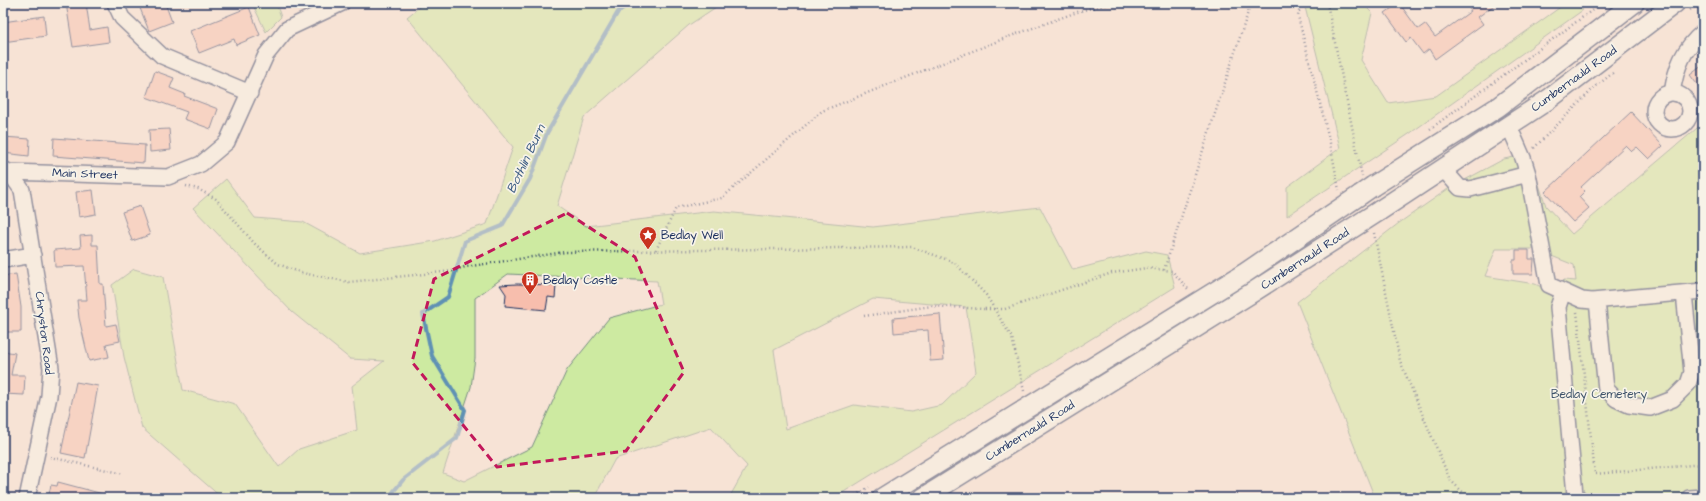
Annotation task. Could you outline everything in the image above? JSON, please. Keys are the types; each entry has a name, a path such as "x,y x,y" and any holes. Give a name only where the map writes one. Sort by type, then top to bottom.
{"main road":[{"name":"Cumbernauld Road","path":"882,498 1245,273 1366,188 1498,107 1634,3"},
{"name":"Cumbernauld Road","path":"923,498 1253,292 1372,220 1443,169 1549,99 1681,8"}],"street":[{"path":"115,3 122,18 162,56 250,93"},
{"path":"168,177 201,164 227,142 266,55 287,29 342,3"},
{"path":"1672,93 1678,63 1691,43 1703,32"},
{"path":"1509,126 1524,158 1549,285 1582,300 1597,301 1703,291"},
{"path":"1443,169 1460,188 1470,190 1528,174"},
{"name":"Main Street","path":"6,170 168,177"},
{"name":"Chryston Road","path":"6,170 22,190 51,368 49,396 27,498"},
{"path":"3,260 33,255"},
{"path":"1597,301 1606,389 1616,399 1629,405 1650,408 1672,399 1681,392 1691,378 1684,293"},
{"path":"1569,295 1558,306 1575,495 1579,498"},
{"path":"1689,498 1703,497"}],"path":[{"path":"656,250 676,208 722,198 822,112 1008,36 1080,11 1111,3"},
{"path":"1164,270 1251,3"},
{"path":"1301,3 1298,16 1330,143 1340,192"},
{"path":"1327,3 1366,188"},
{"path":"1428,130 1602,3"},
{"path":"1681,8 1699,3"},
{"path":"1524,158 1595,87 1613,72"},
{"path":"168,177 171,183 198,189 216,199 255,244 278,264 302,273 349,282 452,271 465,266 565,252 912,247 954,262 986,295 1012,338 1024,391"},
{"path":"1372,220 1400,361 1450,480 1469,498"},
{"path":"864,316 932,306 1005,309 1112,273 1147,268 1172,271 1188,288 1198,302"},
{"path":"1569,295 1594,474 1703,464"},
{"path":"37,454 124,474"}],"highlighted area":[{"path":"567,213 635,257 684,372 626,451 497,467 412,362 434,279"}],"green space":[{"path":"252,3 276,3 281,17 266,32"},
{"path":"424,3 722,3 689,25 584,117 557,206 586,226 714,211 873,227 1040,207 1073,270 1146,251 1167,255 1175,287 834,498 729,498 747,466 711,427 615,459 594,498 222,498 142,428 124,357 112,285 134,269 163,277 183,390 235,404 279,467 299,449 357,430 352,386 384,361 350,359 292,312 193,208 226,179 255,218 303,222 360,253 435,241 487,224 513,147 407,17","holes":["508,274 657,281 661,304 609,318 567,370 532,447 464,481 443,473 471,387 475,358 475,298","873,299 966,307 976,372 942,405 911,412 854,405 786,429 774,350"]},
{"path":"1304,3 1362,3 1372,13 1361,60 1388,103 1436,96 1566,3 1573,3 1583,10 1409,134 1287,216 1287,187 1340,148"},
{"name":"Bedlay Cemetery","path":"1703,123 1703,498 1375,498 1297,302 1399,223 1448,189 1504,159 1529,154 1546,206 1572,234","holes":["1496,249 1534,249 1574,265 1576,281 1564,280 1552,292 1535,284 1485,276"]}],"building":[{"path":"66,3 86,3 90,30 107,27 109,42 73,47"},
{"path":"138,3 165,3 172,22 149,31"},
{"path":"1399,3 1418,29 1425,24 1435,37 1471,11 1465,3 1497,3 1478,17 1483,24 1435,59 1429,49 1423,54 1411,38 1406,42 1385,13"},
{"path":"249,7 260,35 236,45 234,39 199,53 190,31"},
{"path":"44,16 46,36 3,42 3,22"},
{"path":"1703,65 1703,92 1690,75"},
{"path":"155,71 174,78 170,88 185,94 184,96 218,109 211,129 184,119 187,112 146,97"},
{"path":"1631,112 1663,146 1649,159 1637,147 1632,151 1626,145 1581,187 1585,191 1579,197 1589,208 1573,222 1545,192"},
{"path":"169,129 171,150 150,152 149,130"},
{"path":"4,137 30,139 29,156 3,153"},
{"path":"54,138 145,145 144,163 53,156"},
{"path":"93,190 96,214 79,217 76,192"},
{"path":"140,206 150,235 132,241 122,212"},
{"path":"92,235 92,245 98,245 100,284 103,284 106,326 116,324 120,341 106,344 109,357 89,361 79,318 77,300 87,300 84,266 55,267 54,250 81,248 80,236"},
{"path":"1516,250 1529,250 1529,259 1534,259 1533,274 1513,274 1513,260 1516,260"},
{"path":"16,274 21,307 21,332 6,332 6,303 3,304 3,276"},
{"name":"Bedlay Castle","path":"500,285 556,285 555,298 548,297 546,310 505,306 506,294"},
{"path":"940,314 944,360 930,361 928,330 894,333 893,318"},
{"path":"3,351 15,353 11,375 25,375 24,395 3,394"},
{"path":"76,382 98,386 85,458 61,453"},
{"path":"58,482 103,494 103,498 48,498 51,485 57,486"}],"waterway":[{"name":"Bothlin Burn","path":"388,498 403,480 457,438 465,410 432,356 423,314 448,297 465,241 502,226 530,179 547,133 618,12 630,3"}],"place":[{"name":"Bedlay Well","path":"648,250"},
{"name":"Bedlay Castle","path":"530,295"}]}
